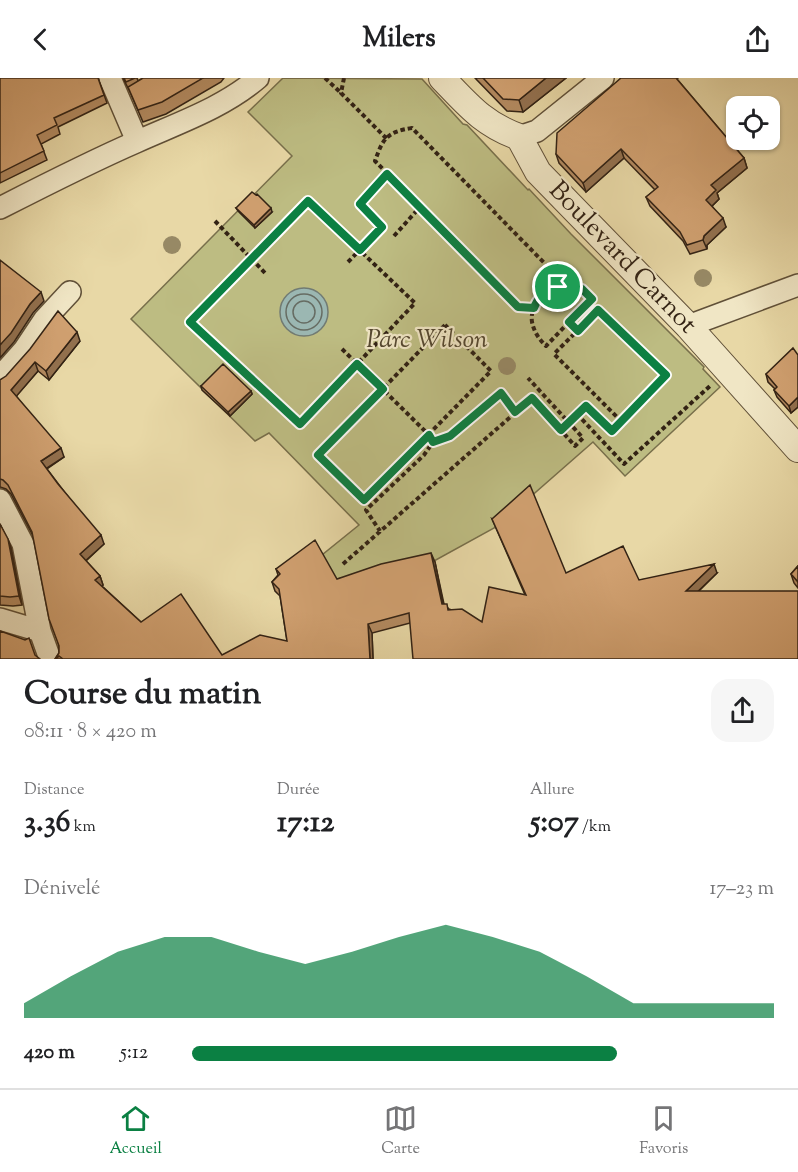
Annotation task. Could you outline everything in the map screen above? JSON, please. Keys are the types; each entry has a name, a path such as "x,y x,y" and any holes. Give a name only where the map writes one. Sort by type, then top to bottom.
{"street":[{"path":"110,78 137,141"},
{"path":"0,208 137,141 204,113 246,88 258,78"},
{"path":"442,78 478,115 498,129 519,136 537,131 603,78"},
{"name":"Boulevard Carnot","path":"519,136 538,172 688,326 798,449"},
{"path":"688,326 798,285"},
{"path":"0,377 24,350 44,320 70,292"},
{"path":"0,500 23,544 40,631 51,659"},
{"path":"0,619 40,631"}],"path":[{"path":"326,78 387,139"},
{"path":"341,93 344,78"},
{"path":"534,308 518,307 375,161 380,146 394,131 412,128 557,276 558,287"},
{"path":"348,262 382,227 360,204 387,174"},
{"path":"308,201 416,303 300,424 190,322 252,259 308,201"},
{"path":"394,236 420,207"},
{"path":"215,221 266,274"},
{"path":"569,285 582,290 592,299 546,346 536,334 532,321 534,308 544,294 558,287 569,285"},
{"path":"561,430 586,406 612,431 621,422 666,375 598,310 554,354 621,422"},
{"path":"569,322 578,331"},
{"path":"445,325 491,371 429,435 364,500 318,455 445,325"},
{"path":"342,349 429,435 433,442"},
{"path":"343,564 532,398 575,446 583,438 528,378"},
{"path":"577,414 624,464 715,381"},
{"path":"380,531 366,510 424,455 433,442 450,436 501,393 515,412"}],"green space":[{"name":"Parc Wilson","path":"283,78 422,79 463,124 467,125 571,234 704,367 703,369 720,387 625,476 593,442 496,527 434,561 383,572 340,587 322,555 359,525 269,433 255,441 131,319 292,156 248,112"}],"water":[{"path":"299,288 309,288 321,295 328,307 328,317 321,329 309,336 299,336 284,325 280,317 280,307 291,292"}],"building":[{"path":"0,78 98,78 104,95 54,118 57,125 37,135 44,151 0,173"},
{"path":"143,78 203,78 162,102 138,110 128,87"},
{"path":"483,78 546,78 519,100 503,99"},
{"path":"621,78 676,78 726,137 726,150 737,150 744,158 711,185 716,190 706,200 723,218 704,236 703,240 687,245 680,232 646,197 658,187 621,149 583,183 556,154 557,133"},
{"path":"252,192 271,208 254,225 236,208"},
{"path":"0,260 41,292 0,345"},
{"path":"58,311 77,332 46,371 35,362 11,390 61,448 41,461 101,535 80,554 100,576 95,580 141,622 181,594 222,655 260,635 287,641 279,589 272,582 280,574 276,569 315,540 337,579 381,564 431,553 442,604 447,604 448,610 462,609 482,622 489,587 526,595 492,519 530,485 566,573 623,546 639,580 714,564 686,591 798,591 798,659 413,659 409,613 368,624 370,659 63,659 59,656 55,659 59,653 59,646 49,619 32,532 8,485 0,479 0,380 30,349"},
{"path":"793,348 798,355 798,397 789,406 774,390 777,387 766,374"},
{"path":"223,364 251,391 228,412 201,386"},
{"path":"0,524 8,539 19,596 0,596"},
{"path":"798,566 798,582 791,574"},
{"path":"0,631 25,640 29,638 35,655 40,659 0,659"}],"route":[{"path":"387,174 518,307 534,308 544,294 558,287 569,285 582,290 592,299 569,322 578,331 598,310 666,375 612,431 586,406 561,430 532,398 515,412 501,393 450,436 433,442 429,435 364,500 318,455 383,389 364,369 357,364 300,424 190,322 308,201 360,250 382,227 360,204 387,174"}]}
